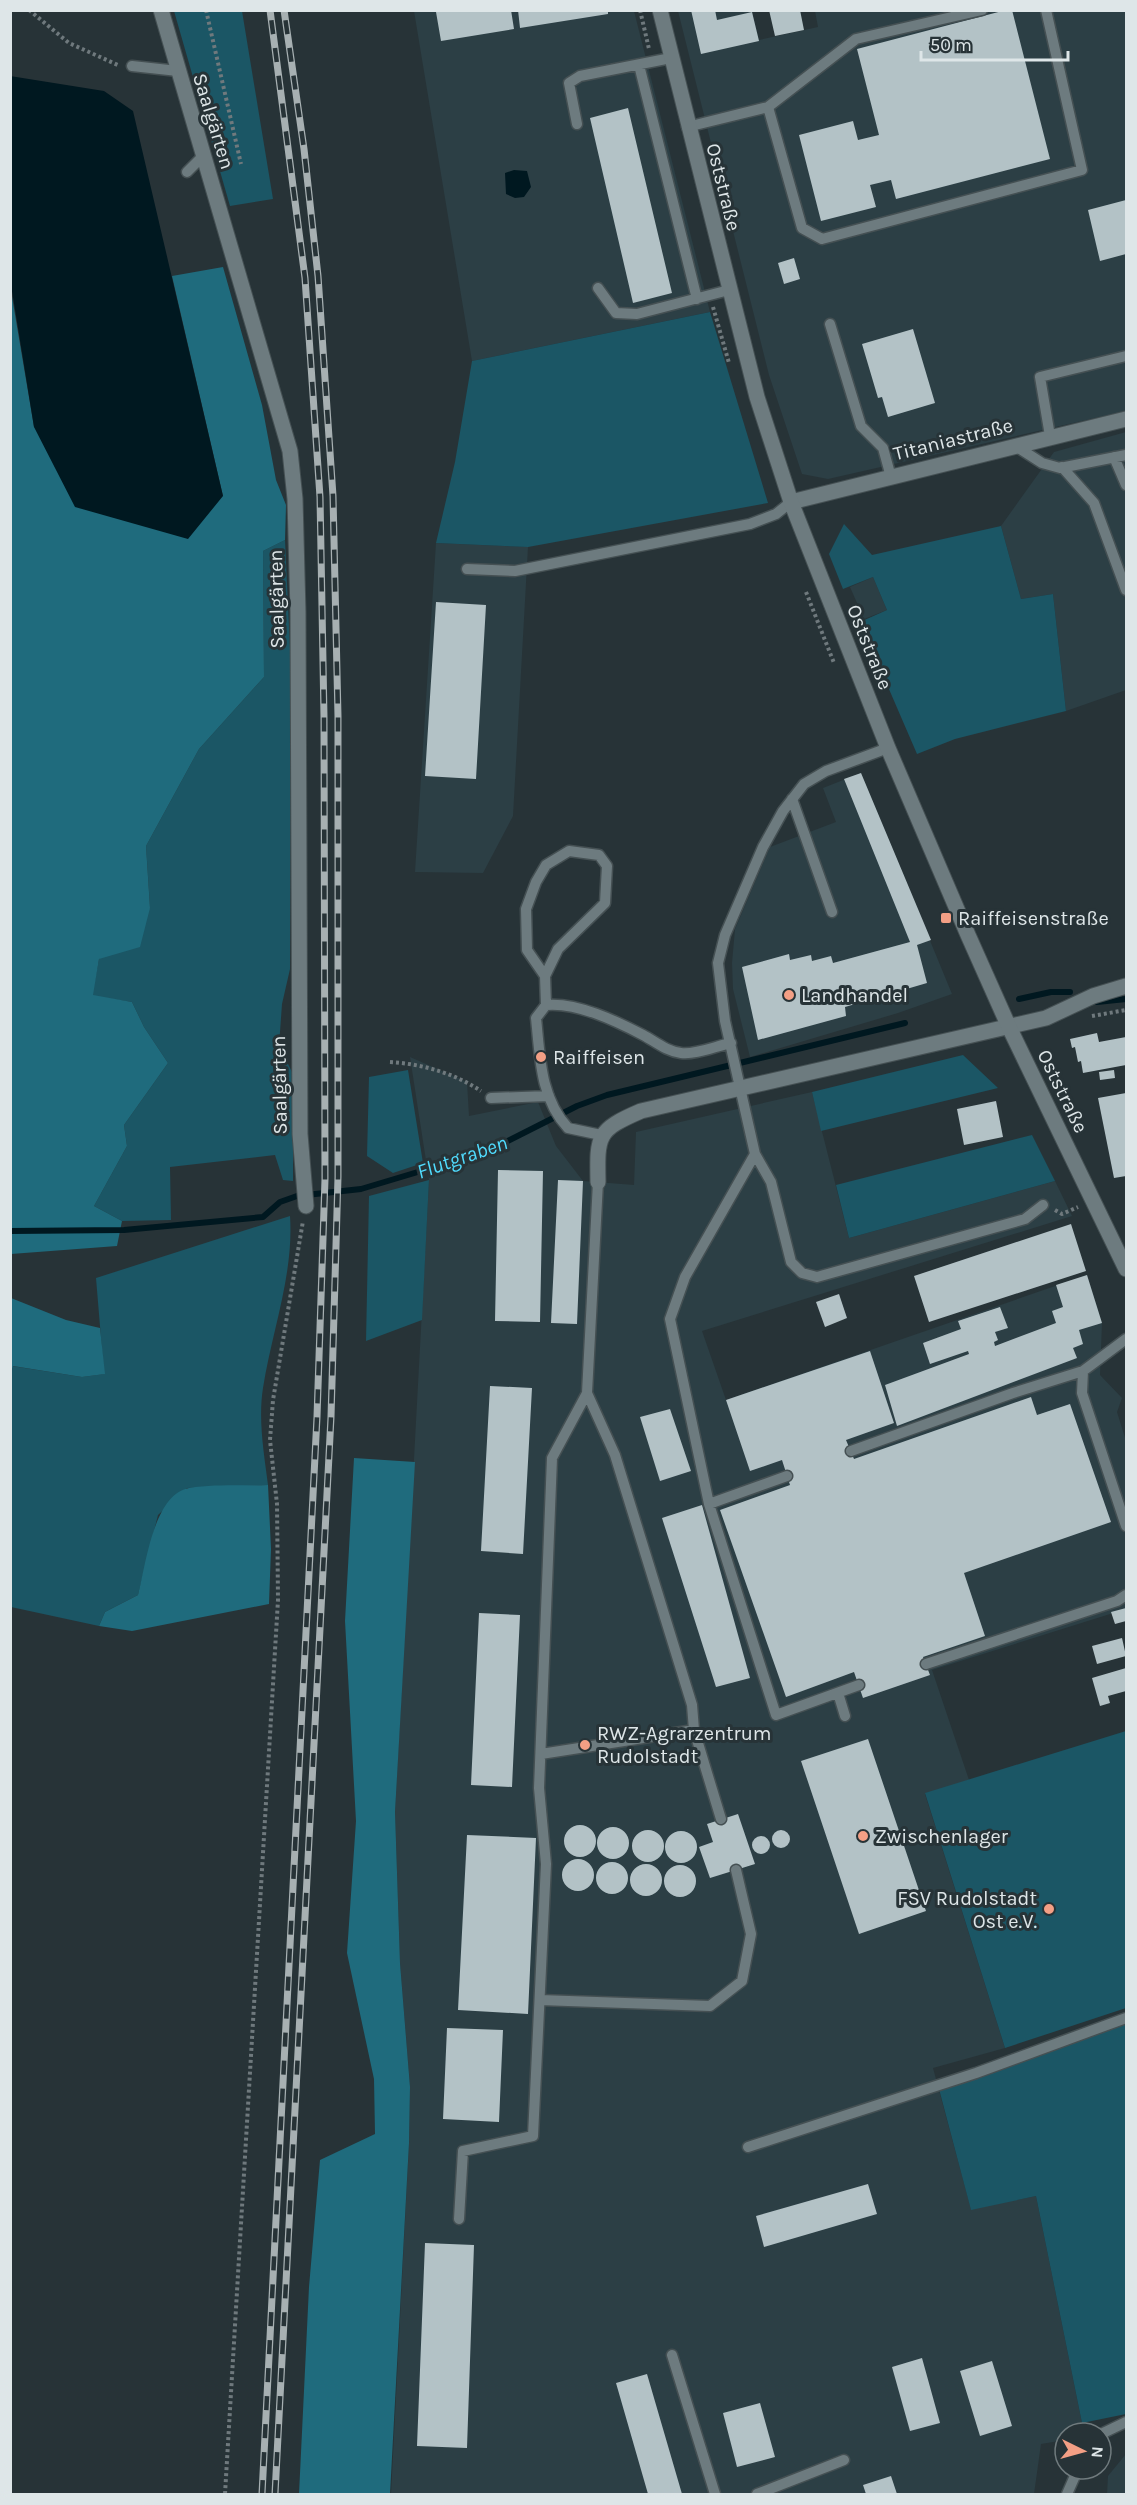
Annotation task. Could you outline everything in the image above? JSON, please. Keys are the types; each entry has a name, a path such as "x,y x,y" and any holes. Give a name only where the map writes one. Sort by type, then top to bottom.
{"street":[{"name":"Saalgärten","path":"161,10 290,451 295,499 298,612 300,1134 306,1206"},
{"name":"Oststraße","path":"660,10 687,127 757,397 791,502 888,748 1009,1027 1126,1269"},
{"name":"Titaniastraße","path":"791,502 1126,418"},
{"path":"598,1182 598,1153 601,1135 615,1123 641,1111 1046,1018 1093,996 1126,986"}],"lane":[{"path":"687,127 768,107 856,39 982,10"},
{"path":"768,107 802,228 822,238 1082,170 1046,10"},
{"path":"577,124 569,83 580,76 671,58"},
{"path":"639,65 697,299"},
{"path":"132,66 178,71"},
{"path":"186,172 203,156"},
{"path":"598,288 616,313 637,314 729,290"},
{"path":"830,324 861,426 883,448 891,477"},
{"path":"1050,436 1040,377 1126,356"},
{"path":"1014,445 1042,463 1062,467 1126,454"},
{"path":"1114,457 1126,485"},
{"path":"1062,467 1094,503 1126,590"},
{"path":"467,569 515,571 750,524 776,514 791,502"},
{"path":"888,748 814,776 792,799 763,847 721,948 718,963 720,992 755,1154 771,1182 791,1262 802,1273 817,1277 1025,1219 1043,1204"},
{"path":"792,799 832,912"},
{"path":"545,976 527,951 526,909 536,882 546,865 569,851 598,855 608,866 605,903 558,949 545,976 546,1005 536,1018 543,1079 555,1110 563,1123 577,1131 601,1135"},
{"path":"546,1005 559,1004 574,1007 630,1028 668,1050 684,1054 731,1043"},
{"path":"491,1098 549,1096"},
{"path":"755,1154 685,1277 670,1319 710,1504 776,1715 859,1685"},
{"path":"459,2219 462,2151 533,2136 546,1864 539,1788 552,1458 587,1393 598,1182"},
{"path":"851,1451 1013,1393 1083,1371 1126,1339"},
{"path":"1083,1371 1082,1393 1126,1526"},
{"path":"587,1393 615,1455 692,1705 694,1730 721,1819"},
{"path":"710,1504 787,1476"},
{"path":"926,1664 1117,1601 1126,1595"},
{"path":"838,1693 845,1716"},
{"path":"541,1754 694,1730"},
{"path":"540,2000 710,2007 742,1981 751,1934 736,1870"},
{"path":"748,2147 976,2073 1126,2018"},
{"path":"672,2355 715,2494"},
{"path":"757,2494 844,2460"}],"path":[{"path":"28,10 69,43 114,65 132,66"},
{"path":"206,10 241,164"},
{"path":"390,1062 430,1068 470,1084 491,1098"},
{"path":"1043,1204 1062,1214 1078,1207"},
{"path":"225,2494 278,1600 277,1504 270,1440 273,1400 306,1206"}],"shaded area":[{"path":"174,11 242,11 273,199 230,206"},
{"path":"414,11 634,11 710,312 472,361"},
{"path":"678,11 752,11 759,40 818,27 815,11 1126,11 1126,411 828,479 802,474 769,375"},
{"path":"10,76 104,91 133,111 223,496 188,539 75,507 34,427 11,285"},
{"path":"514,170 527,171 531,187 524,197 515,198 506,194 505,173"},
{"path":"223,267 262,405 276,480 286,505 285,540 263,551 264,677 199,749 146,846 150,908 140,947 99,959 93,995 132,1002 144,1027 168,1063 124,1125 127,1146 94,1206 122,1221 117,1246 11,1254 10,285 34,427 223,496 172,276"},
{"path":"710,312 768,503 528,547 436,543 455,462 472,361"},
{"path":"1126,432 1126,690 1066,711 1053,594 1021,599 1001,526 1054,452"},
{"path":"844,524 872,555 1001,526 1021,599 1053,594 1066,711 955,739 917,754 860,622 887,610 873,577 843,589 829,554"},
{"path":"285,540 291,670 290,969 282,1004 279,1046 293,1074 293,1181 283,1180 275,1155 170,1167 171,1220 122,1221 94,1206 127,1146 124,1125 168,1063 144,1027 132,1002 92,996 99,959 150,908 146,846 199,749 264,677 263,551"},
{"path":"436,543 528,547 513,816 483,873 415,872"},
{"path":"873,577 887,610 864,619 850,587"},
{"path":"861,773 952,994 898,1013 750,1057 733,989 732,963 735,929 770,847 836,822 823,788"},
{"path":"963,1055 998,1088 821,1131 812,1092"},
{"path":"410,1057 467,1082 469,1116 538,1102 556,1146 583,1181 634,1185 636,1132 812,1092 849,1238 1055,1181 1072,1216 702,1331 726,1400 1087,1275 1102,1323 1100,1375 1122,1398 1117,1412 1126,1441 1126,1609 932,1670 969,1780 925,1794 1005,2048 933,2068 971,2209 1036,2196 1082,2421 1053,2421 1053,2442 1041,2444 1034,2494 391,2494 410,2087 400,1963 395,1812 429,1180"},
{"path":"408,1070 423,1163 393,1173 367,1156 369,1077"},
{"path":"1032,1135 1055,1181 849,1238 836,1185"},
{"path":"429,1180 422,1320 366,1341 369,1196"},
{"path":"290,1216 286,1281 267,1367 261,1412 268,1485 187,1488 158,1515 138,1595 105,1612 99,1626 11,1607 12,1366 82,1377 104,1374 96,1278"},
{"path":"11,1298 66,1320 100,1328 105,1374 82,1377 13,1366 11,1371"},
{"path":"354,1458 415,1462 395,1812 400,1963 410,2087 409,2143 390,2494 299,2494 309,2287 320,2160 375,2134 374,2079 347,1953 356,1821 345,1621"},
{"path":"268,1485 271,1549 269,1604 132,1631 99,1626 105,1612 138,1595 148,1550 159,1517 167,1503 177,1493 199,1487"},
{"name":"FSV Rudolstadt Ost e.V.","path":"1126,1731 1126,2008 1005,2048 925,1793"},
{"path":"1126,2022 1126,2414 1082,2421 1036,2196 971,2210 939,2089 971,2081"},
{"path":"1126,2454 1126,2494 1107,2494 1108,2481 1113,2481 1113,2470"}],"building":[{"path":"511,10 514,29 441,41 436,12"},
{"path":"518,10 608,10 608,14 520,28"},
{"path":"691,10 715,10 717,20 752,12 759,41 701,54"},
{"path":"769,10 800,10 804,30 775,36"},
{"path":"1012,10 1050,159 896,199 891,180 870,185 876,207 821,221 799,135 853,121 858,140 879,135 857,49"},
{"path":"628,108 672,293 633,303 590,118"},
{"path":"1126,200 1126,254 1100,261 1088,210"},
{"path":"794,258 800,279 784,284 778,263"},
{"path":"913,329 935,403 888,417 882,397 878,398 862,344"},
{"path":"436,602 486,605 476,779 425,776"},
{"path":"861,773 931,940 917,945 927,983 845,1007 846,1016 758,1040 742,967 789,954 790,960 811,955 812,961 831,956 833,963 910,942 844,779"},
{"path":"1097,1033 1099,1042 1126,1037 1126,1065 1083,1073 1081,1061 1078,1062 1075,1047 1072,1048 1070,1039"},
{"path":"1114,1070 1115,1078 1100,1080 1099,1072"},
{"path":"1126,1093 1126,1176 1114,1178 1098,1098"},
{"path":"996,1101 1003,1137 964,1145 957,1109"},
{"path":"498,1170 543,1171 540,1322 495,1321"},
{"path":"558,1180 583,1181 577,1324 551,1323"},
{"path":"1071,1224 1086,1271 929,1322 914,1276"},
{"path":"1087,1275 1102,1323 1079,1330 1083,1344 1073,1348 1077,1358 897,1426 885,1385 969,1354 968,1351 930,1364 923,1343 961,1329 958,1321 1000,1307 1008,1328 995,1332 998,1340 994,1342 995,1346 1056,1323 1052,1311 1063,1307 1056,1285"},
{"path":"839,1294 847,1318 825,1327 816,1302"},
{"path":"870,1351 894,1423 846,1440 854,1459 1031,1397 1037,1415 1070,1404 1111,1522 964,1573 985,1636 923,1657 930,1675 863,1698 854,1672 786,1697 720,1510 790,1485 782,1460 750,1471 726,1400"},
{"path":"490,1386 532,1388 523,1554 481,1551"},
{"path":"670,1409 691,1471 660,1481 640,1417"},
{"path":"702,1505 750,1678 716,1687 662,1518"},
{"path":"1126,1608 1126,1621 1115,1624 1111,1612"},
{"path":"479,1613 520,1615 512,1787 471,1785"},
{"path":"1122,1638 1126,1656 1097,1664 1092,1646"},
{"path":"1126,1668 1126,1691 1108,1696 1110,1703 1100,1706 1092,1678"},
{"name":"Zwischenlager","path":"868,1739 926,1911 859,1934 801,1761"},
{"path":"738,1814 755,1864 710,1878 699,1847 713,1842 707,1824"},
{"path":"580,1825 592,1829 596,1841 592,1853 580,1857 568,1853 564,1841 568,1829"},
{"path":"613,1827 625,1831 629,1843 625,1855 613,1859 601,1855 597,1843 601,1831"},
{"path":"648,1830 660,1834 664,1846 660,1858 648,1862 636,1858 632,1846 636,1834"},
{"path":"777,1830 785,1830 790,1835 788,1846 777,1848 772,1843 772,1835"},
{"path":"681,1831 693,1835 697,1847 693,1859 681,1863 669,1859 665,1847 669,1835"},
{"path":"467,1835 536,1838 528,2014 458,2010"},
{"path":"757,1836 765,1836 770,1841 768,1852 757,1854 752,1849 752,1841"},
{"path":"578,1859 590,1863 594,1875 590,1887 578,1891 566,1887 562,1875 566,1863"},
{"path":"612,1862 624,1866 628,1878 624,1890 612,1894 600,1890 596,1878 600,1866"},
{"path":"646,1864 658,1868 662,1880 658,1892 646,1896 634,1892 630,1880 634,1868"},
{"path":"680,1865 692,1869 696,1881 692,1893 680,1897 668,1893 664,1881 668,1869"},
{"path":"447,2028 503,2030 499,2122 443,2119"},
{"path":"868,2184 877,2214 764,2247 756,2216"},
{"path":"425,2243 474,2245 467,2448 417,2446"},
{"path":"922,2358 940,2423 910,2431 892,2367"},
{"path":"992,2361 1012,2426 980,2436 960,2371"},
{"path":"647,2374 682,2494 648,2494 616,2383"},
{"path":"760,2403 775,2457 737,2467 723,2413"},
{"path":"891,2476 897,2494 866,2494 863,2485"}],"waterway":[{"name":"Flutgraben","path":"1019,999 1051,992 1070,992"},
{"name":"Flutgraben","path":"1097,1002 1126,999"},
{"name":"Flutgraben","path":"10,1231 124,1230 263,1217 280,1202 297,1196 361,1189 488,1151 577,1106 607,1095 905,1023"}],"railway":[{"path":"262,2494 317,1417 325,1179 324,717 320,497 305,278 270,10"},
{"path":"275,2494 331,1417 338,1177 338,716 333,496 318,276 304,149 284,10"}],"place":[{"name":"Raiffeisenstraße","path":"946,918"},
{"name":"Landhandel","path":"789,995"},
{"name":"Raiffeisen","path":"541,1057"},
{"name":"RWZ-Agrarzentrum Rudolstadt","path":"585,1745"},
{"name":"Zwischenlager","path":"863,1836"},
{"name":"FSV Rudolstadt Ost e.V.","path":"1049,1909"}]}
